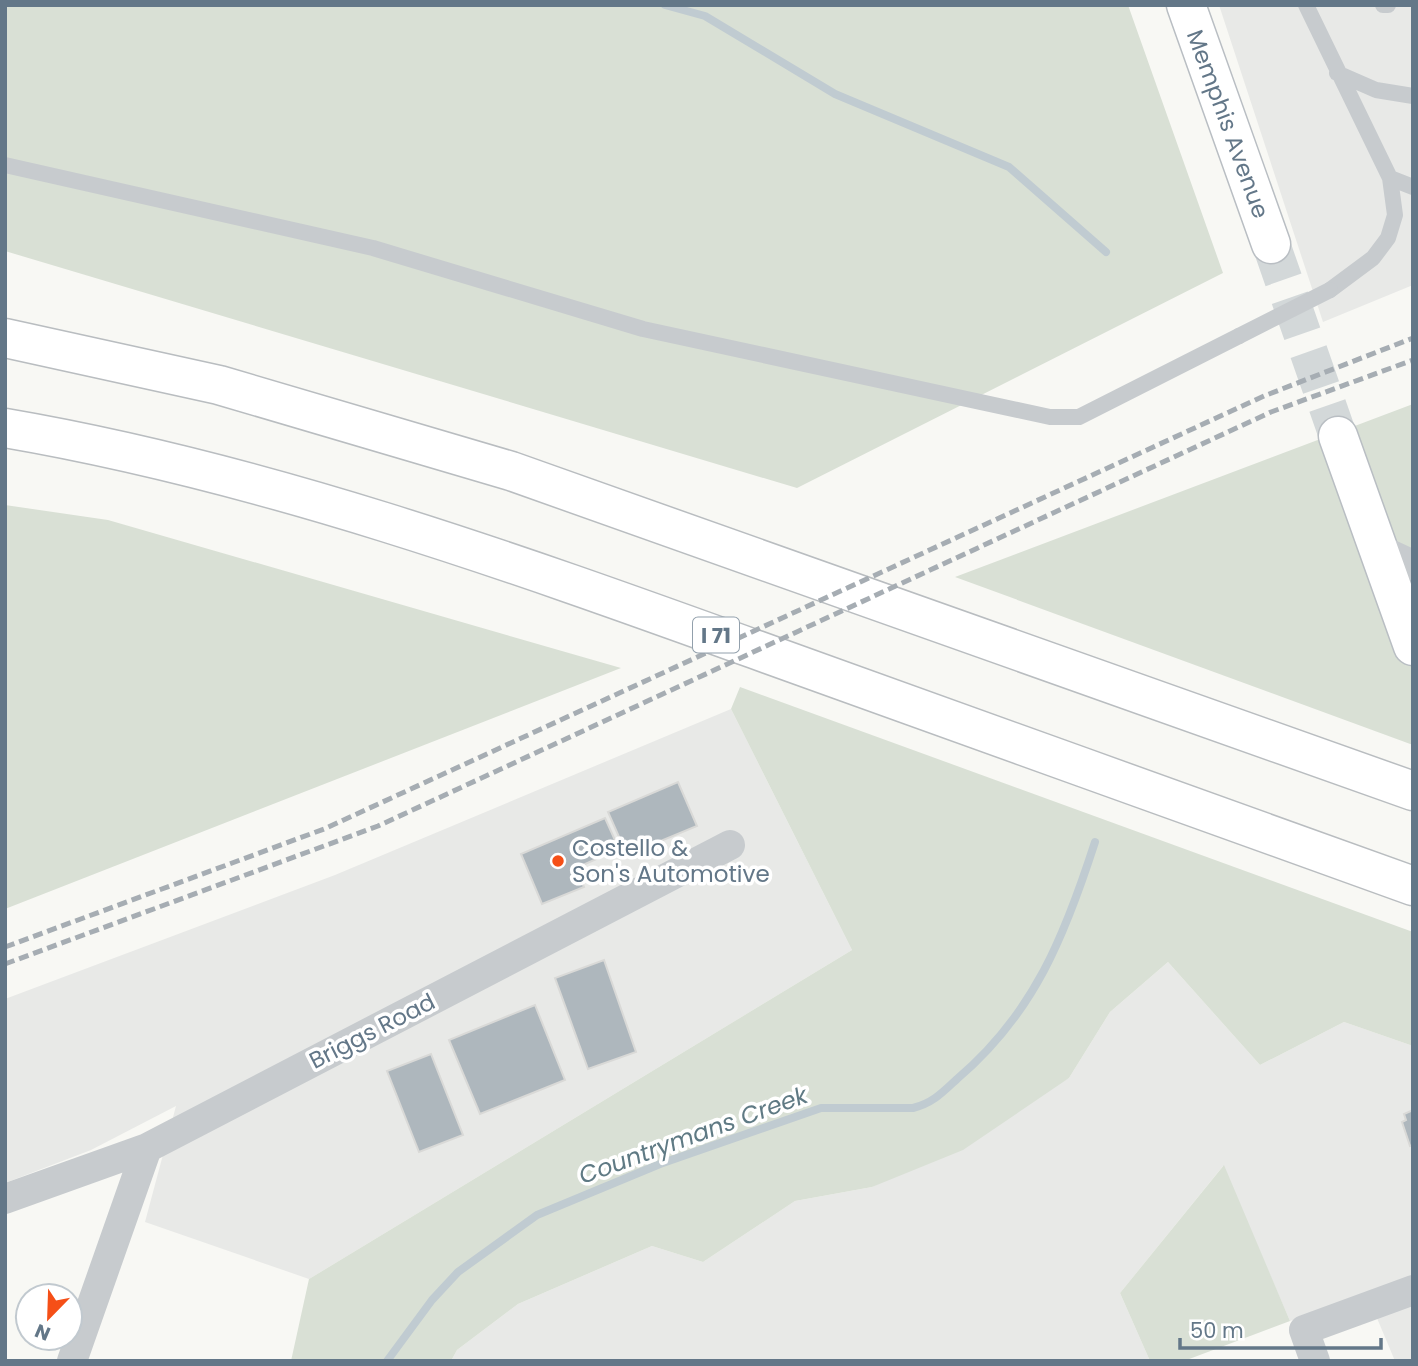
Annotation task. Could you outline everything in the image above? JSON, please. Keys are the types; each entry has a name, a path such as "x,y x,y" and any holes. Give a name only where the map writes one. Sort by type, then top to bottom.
{"main road":[{"name":"Memphis Avenue","path":"1186,5 1271,244"},
{"path":"5,338 219,385 511,471 1413,792"},
{"name":"I 71","path":"5,428 187,467 434,537 665,617 1413,886"},
{"path":"1338,436 1413,646"}],"street":[{"path":"1376,548 1413,565"},
{"name":"Briggs Road","path":"5,1199 147,1148 730,845"},
{"path":"72,1361 147,1148"},
{"path":"1315,1361 1304,1330 1413,1290"}],"lane":[{"path":"5,165 373,248 643,329 1050,417 1079,417 1330,290 1373,258 1388,238 1395,215 1390,178 1306,5"},
{"path":"1337,73 1376,90 1413,96"},
{"path":"1390,178 1413,187"}],"shaded area":[{"path":"5,5 1128,5 1223,273 797,488 5,251"},
{"path":"1219,5 1413,5 1413,285 1323,322"},
{"path":"1413,404 1413,745 955,577"},
{"path":"5,505 108,520 621,668 5,909"},
{"path":"740,687 1413,932 1413,1046 1344,1022 1260,1065 1168,962 1110,1012 1069,1078 963,1150 872,1187 795,1201 703,1262 652,1246 518,1304 457,1350 451,1361 291,1361 309,1279 852,950 731,709"},
{"path":"731,709 852,950 309,1279 145,1222 176,1106 91,1150 5,1183 5,999 335,875"},
{"path":"1168,962 1260,1065 1344,1022 1413,1046 1413,1361 1395,1361 1366,1292 1290,1321 1223,1166 1120,1293 1150,1361 451,1361 457,1350 518,1304 652,1246 703,1262 795,1201 872,1187 1069,1078 1110,1012"},
{"path":"1224,1165 1290,1321 1184,1361 1150,1361 1120,1293"}],"building":[{"path":"678,782 697,826 627,855 608,812"},
{"name":"Costello & Son's Automotive","path":"605,818 619,849 576,868 584,887 542,904 521,854"},
{"path":"604,960 636,1052 588,1069 555,978"},
{"path":"535,1005 565,1080 480,1114 449,1040"},
{"path":"431,1054 463,1135 419,1152 387,1071"},
{"path":"1413,1110 1413,1145 1410,1146 1402,1122 1406,1120 1404,1114"}],"waterway":[{"name":"Countrymans Creek","path":"665,5 705,16 835,94 1009,167 1106,252"},
{"name":"Countrymans Creek","path":"387,1361 432,1300 458,1272 537,1215 660,1164 821,1108 913,1108 937,1096 984,1054 1027,1000 1044,971 1072,909 1095,842"}],"tunnel":[{"path":"1271,244 1338,436"}],"railway":[{"path":"5,947 324,829 1264,396 1413,338"},
{"path":"5,964 378,826 1271,412 1413,360"}],"place":[{"name":"Costello & Son's Automotive","path":"558,861"}]}
